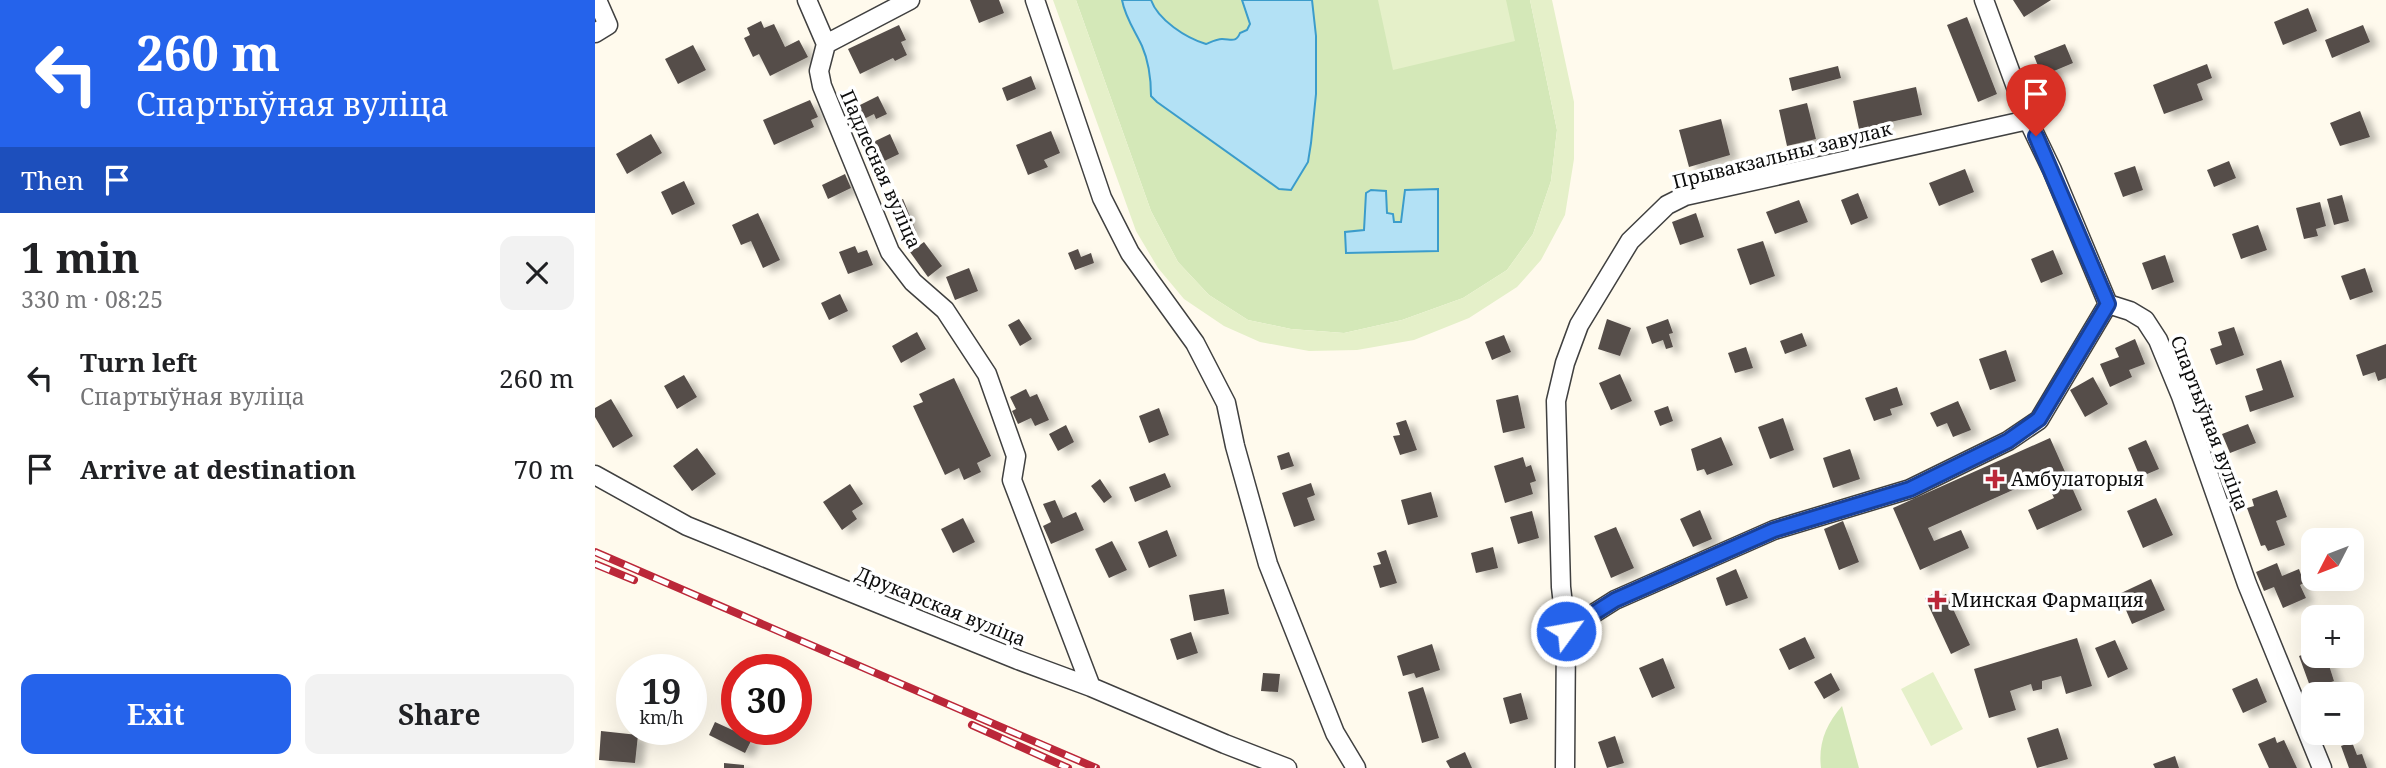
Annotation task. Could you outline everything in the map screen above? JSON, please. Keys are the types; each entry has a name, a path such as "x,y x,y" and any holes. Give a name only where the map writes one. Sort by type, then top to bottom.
{"street":[{"path":"595,33 608,25 597,0"},
{"path":"807,0 826,44 910,0"},
{"path":"1035,0 1102,198 1130,253 1195,343 1226,403 1235,446 1268,564 1335,733 1356,768"},
{"path":"1566,631 1615,600 1774,530 1910,489 2008,441 2039,419 2108,304 2028,120 1984,0"},
{"name":"Падлесная вуліца","path":"826,44 819,71 822,86 890,252 913,282 945,310 987,374 1016,456 1012,480 1091,687"},
{"name":"Прывакзальны завулак","path":"1565,768 1566,631 1561,587 1556,401 1565,363 1579,325 1630,241 1667,205 1685,196 2028,120"},
{"name":"Спартыўная вуліца","path":"2108,304 2130,311 2145,320 2158,340 2181,396 2247,584 2322,768"},
{"name":"Друкарская вуліца","path":"595,460 601,478 698,530 1287,768"}],"green space":[{"path":"1053,0 1076,0 1151,211 1178,262 1209,295 1248,320 1291,329 1344,333 1402,320 1463,298 1507,270 1533,234 1551,181 1557,130 1530,0 1552,0 1574,102 1574,159 1565,215 1541,260 1517,287 1469,318 1414,340 1357,350 1309,351 1260,342 1224,326 1184,299 1158,268 1136,231"},
{"path":"1076,0 1530,0 1557,130 1551,181 1533,234 1507,270 1463,298 1402,320 1344,333 1291,329 1248,320 1209,295 1178,262 1151,211"},
{"path":"1378,0 1506,0 1515,41 1393,70"},
{"path":"1933,672 1963,729 1931,746 1901,689"},
{"path":"1842,706 1859,768 1821,768 1824,735"}],"water":[{"path":"1122,0 1151,0 1160,14 1174,27 1206,44 1220,39 1235,39 1247,30 1250,24 1242,0 1312,0 1316,36 1316,94 1311,143 1308,162 1291,190 1279,189 1151,96 1146,58"},
{"path":"1438,189 1438,251 1346,253 1345,232 1364,230 1366,193 1371,190 1386,191 1387,213 1393,214 1394,222 1401,222 1405,190"}],"building":[{"path":"970,0 999,0 1004,13 979,23"},
{"path":"2013,0 2051,0 2024,17"},
{"path":"2308,8 2317,31 2283,45 2274,22"},
{"path":"1967,17 1997,94 1978,102 1947,25"},
{"path":"761,21 764,28 774,24 785,47 799,40 808,57 770,76 759,54 753,57 744,38 750,35 747,28"},
{"path":"899,25 906,40 901,42 907,55 895,61 893,58 860,74 848,49"},
{"path":"2363,25 2370,42 2332,58 2325,40"},
{"path":"2065,44 2073,63 2042,76 2034,56"},
{"path":"693,45 706,70 678,84 665,59"},
{"path":"2207,64 2212,78 2197,84 2203,100 2164,114 2153,85"},
{"path":"1838,66 1841,78 1792,91 1789,78"},
{"path":"1031,76 1036,89 1007,101 1002,88"},
{"path":"1916,87 1922,115 1859,129 1853,101"},
{"path":"878,96 887,114 876,119 874,114 858,122 852,109"},
{"path":"810,100 818,117 811,120 814,127 774,145 763,120"},
{"path":"1807,103 1816,139 1787,146 1779,110"},
{"path":"2360,111 2370,137 2340,146 2330,123"},
{"path":"1721,119 1730,155 1689,167 1679,130"},
{"path":"1051,131 1060,153 1044,160 1048,167 1028,175 1016,145"},
{"path":"651,134 662,153 627,174 616,154"},
{"path":"890,134 899,154 878,164 869,144"},
{"path":"2229,161 2236,178 2214,187 2207,170"},
{"path":"2135,166 2143,190 2123,197 2114,173"},
{"path":"1965,169 1974,192 1939,206 1929,183"},
{"path":"845,174 851,188 828,199 822,185"},
{"path":"684,181 695,204 672,215 661,192"},
{"path":"1858,193 1868,218 1851,225 1841,200"},
{"path":"2342,195 2349,221 2334,225 2327,199"},
{"path":"903,199 916,231 901,236 889,205"},
{"path":"1799,200 1808,222 1775,234 1766,212"},
{"path":"2320,202 2326,226 2316,229 2318,236 2304,239 2296,208"},
{"path":"758,213 780,260 763,268 751,241 741,245 732,225"},
{"path":"1696,213 1704,237 1680,245 1672,222"},
{"path":"2258,225 2267,250 2241,259 2232,234"},
{"path":"1763,241 1775,276 1750,285 1737,249"},
{"path":"924,242 942,266 928,277 910,252"},
{"path":"855,246 858,253 867,250 873,265 848,274 839,252"},
{"path":"1078,249 1081,257 1091,253 1094,263 1075,270 1068,253"},
{"path":"2053,250 2063,274 2041,283 2031,259"},
{"path":"2165,255 2174,282 2152,290 2142,263"},
{"path":"969,268 978,291 955,300 946,277"},
{"path":"2365,268 2373,292 2350,300 2341,276"},
{"path":"840,294 848,311 829,320 821,303"},
{"path":"1019,319 1032,339 1020,346 1008,325"},
{"path":"1607,319 1631,328 1620,356 1598,349"},
{"path":"1668,319 1673,333 1669,334 1673,347 1666,349 1663,340 1652,344 1646,327"},
{"path":"2234,327 2244,355 2216,365 2210,349 2222,345 2218,332"},
{"path":"917,332 926,349 901,363 892,346"},
{"path":"1802,333 1807,346 1785,354 1780,341"},
{"path":"1504,335 1511,352 1492,360 1485,342"},
{"path":"2135,339 2145,364 2129,370 2132,377 2110,387 2100,364 2119,357 2115,348"},
{"path":"2386,344 2386,378 2378,381 2375,372 2363,376 2356,355"},
{"path":"1746,347 1753,368 1735,373 1728,353"},
{"path":"2006,350 2016,381 1990,390 1979,359"},
{"path":"2281,360 2294,397 2250,412 2245,396 2263,390 2256,369"},
{"path":"1620,374 1632,401 1611,410 1599,383"},
{"path":"684,375 697,397 677,409 664,386"},
{"path":"2093,377 2108,404 2085,417 2070,390"},
{"path":"954,378 991,456 977,463 981,472 964,480 959,468 945,475 913,406 923,402 919,394"},
{"path":"1897,387 1903,405 1890,409 1892,415 1874,421 1865,398"},
{"path":"1026,389 1030,397 1037,394 1049,420 1035,426 1031,418 1018,424 1012,411 1016,409 1010,397"},
{"path":"1518,395 1525,428 1503,433 1496,400"},
{"path":"611,399 633,436 613,448 595,417 595,408"},
{"path":"1958,401 1971,430 1953,437 1947,423 1937,427 1930,413"},
{"path":"1668,406 1673,421 1660,426 1654,411"},
{"path":"1159,408 1169,435 1149,443 1139,416"},
{"path":"1783,418 1794,450 1770,459 1758,427"},
{"path":"1406,420 1417,450 1400,455 1393,436 1400,435 1396,423"},
{"path":"2248,424 2256,443 2230,453 2222,434"},
{"path":"1066,425 1074,442 1058,451 1049,434"},
{"path":"1721,437 1733,465 1707,475 1704,469 1697,471 1691,449"},
{"path":"2050,438 2082,510 2037,530 2028,510 2054,498 2044,476 1928,528 1934,541 1961,530 1969,548 1920,570 1893,508"},
{"path":"2146,440 2159,469 2140,477 2128,448"},
{"path":"697,448 716,474 692,491 673,466"},
{"path":"1850,449 1860,479 1833,488 1823,458"},
{"path":"1289,452 1294,466 1281,470 1277,456"},
{"path":"1523,457 1526,467 1531,465 1536,481 1530,483 1533,494 1505,503 1494,466"},
{"path":"1165,473 1171,487 1135,502 1129,487"},
{"path":"1100,479 1112,497 1104,503 1091,486"},
{"path":"1311,483 1315,495 1307,498 1315,520 1294,527 1282,493"},
{"path":"850,484 863,504 852,511 857,519 842,530 823,502"},
{"path":"2277,490 2287,517 2276,521 2285,545 2268,551 2265,545 2261,546 2247,508 2254,506 2252,499"},
{"path":"1431,492 1438,517 1408,525 1401,500"},
{"path":"2156,498 2173,535 2143,548 2127,511"},
{"path":"1055,500 1063,518 1076,512 1084,530 1051,544 1043,526 1051,522 1043,504"},
{"path":"1700,510 1712,539 1693,547 1680,519"},
{"path":"1532,511 1539,538 1518,544 1510,517"},
{"path":"963,518 975,542 953,553 941,529"},
{"path":"1843,521 1859,562 1839,570 1824,529"},
{"path":"1616,527 1634,568 1611,578 1594,536"},
{"path":"1167,530 1177,556 1149,568 1138,542"},
{"path":"1112,541 1127,570 1109,578 1095,549"},
{"path":"1493,547 1498,568 1476,573 1471,553"},
{"path":"1386,550 1397,583 1380,588 1373,566 1381,564 1377,553"},
{"path":"2277,563 2282,576 2299,569 2301,592 2306,598 2283,608 2274,587 2264,591 2256,572"},
{"path":"1736,569 1748,598 1726,606 1716,578"},
{"path":"2151,579 2165,610 2132,624 2119,594"},
{"path":"1224,589 1229,614 1194,621 1189,595"},
{"path":"1936,592 1939,598 1946,594 1970,645 1951,654 1925,598"},
{"path":"1191,632 1198,653 1177,660 1170,639"},
{"path":"1805,637 1815,658 1789,670 1779,649"},
{"path":"2077,638 2092,686 2066,694 2061,676 2042,681 2042,689 2033,691 2031,684 2010,691 2016,710 1989,718 1974,669"},
{"path":"2115,640 2128,669 2108,678 2095,648"},
{"path":"1432,644 1440,670 1416,678 1414,673 1403,676 1397,656"},
{"path":"1663,658 1675,688 1652,698 1639,668"},
{"path":"2303,668 2330,668 2334,681 2331,682 2308,682"},
{"path":"1263,673 1280,674 1278,692 1261,691"},
{"path":"1831,673 1840,690 1824,699 1814,682"},
{"path":"2257,678 2267,702 2243,713 2232,689"},
{"path":"1423,687 1439,738 1422,743 1408,692"},
{"path":"1521,693 1528,719 1510,724 1503,698"},
{"path":"715,722 721,725 721,741 709,735"},
{"path":"2058,728 2068,759 2037,768 2027,738"},
{"path":"601,731 616,733 616,745 637,745 635,763 599,760"},
{"path":"1615,736 1624,763 1607,768 1598,742"},
{"path":"2275,737 2277,743 2284,740 2297,768 2269,768 2258,744"},
{"path":"729,745 749,745 745,753"},
{"path":"2353,745 2357,755 2362,754 2367,768 2349,768 2341,746"},
{"path":"1465,752 1472,768 1450,768 1446,761"},
{"path":"2175,756 2179,768 2155,768 2153,764"},
{"path":"724,763 744,765 744,768 724,768"}],"railway":[{"path":"595,552 1096,768"},
{"path":"595,564 634,580"},
{"path":"972,725 1068,768"}],"place":[{"name":"Амбулаторыя","path":"1995,479"},
{"name":"Минская Фармация","path":"1937,600"}],"route":[{"path":"1566,631 1615,600 1774,530 1910,489 2008,441 2039,419 2108,304 2036,136"}]}
